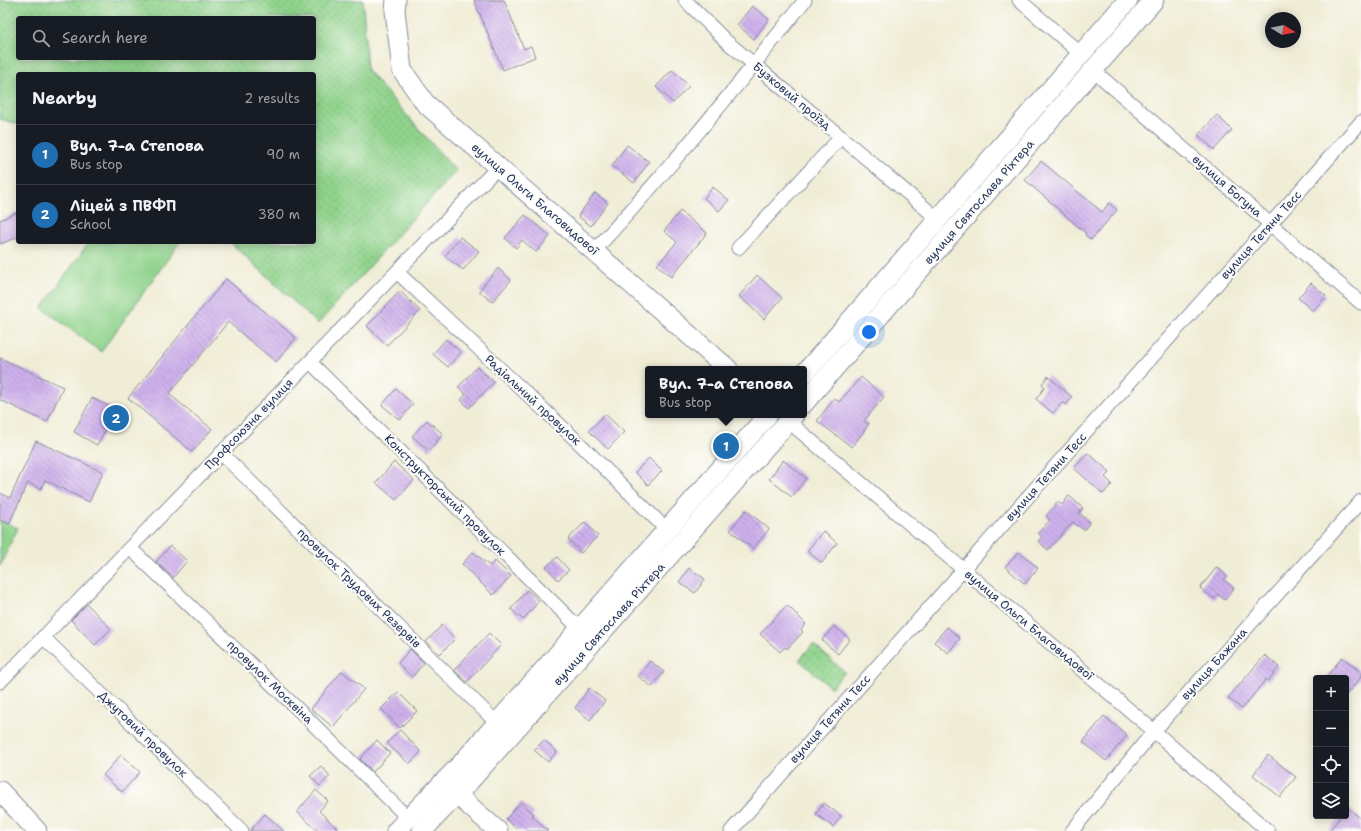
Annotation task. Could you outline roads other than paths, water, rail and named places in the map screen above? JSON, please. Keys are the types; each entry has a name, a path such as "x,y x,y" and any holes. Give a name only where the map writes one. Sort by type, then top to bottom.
{"main road":[{"name":"вулиця Ольги Благовидової","path":"396,0 395,11 402,70 425,103 499,166 725,366"},
{"name":"вулиця Святослава Ріхтера","path":"807,371 1128,0"},
{"name":"вулиця Святослава Ріхтера","path":"807,400 1154,0"},
{"name":"вулиця Святослава Ріхтера","path":"450,789 497,723 765,418"},
{"name":"вулиця Святослава Ріхтера","path":"409,827 450,789 791,418"},
{"path":"450,789 498,831"},
{"path":"3,801 38,831"}],"street":[{"name":"Бузковий проїзд","path":"685,0 726,41 841,137 738,248"},
{"path":"594,251 657,183 755,64 805,0"},
{"path":"1019,0 1081,54"},
{"name":"вулиця Богуна","path":"1093,70 1361,303"},
{"name":"вулиця Тетяни Тесс","path":"731,831 1361,122"},
{"path":"841,137 938,219"},
{"name":"Профсоюзна вулиця","path":"0,682 499,166"},
{"name":"Радіальний провулок","path":"396,272 576,440 666,530"},
{"name":"Конструкторський провулок","path":"310,362 580,629"},
{"name":"вулиця Ольги Благовидової","path":"791,418 1268,831"},
{"name":"провулок Трудових Резервів","path":"221,453 497,723"},
{"name":"вулиця Бажана","path":"1072,831 1154,731 1361,501"},
{"name":"провулок Москвіна","path":"130,548 308,718 409,827"},
{"name":"Джутовий провулок","path":"43,637 242,831"}],"place":[{"name":"Ліцей з ПВФП","path":"116,418"},
{"name":"Вул. 7-а Степова","path":"726,446"}]}
